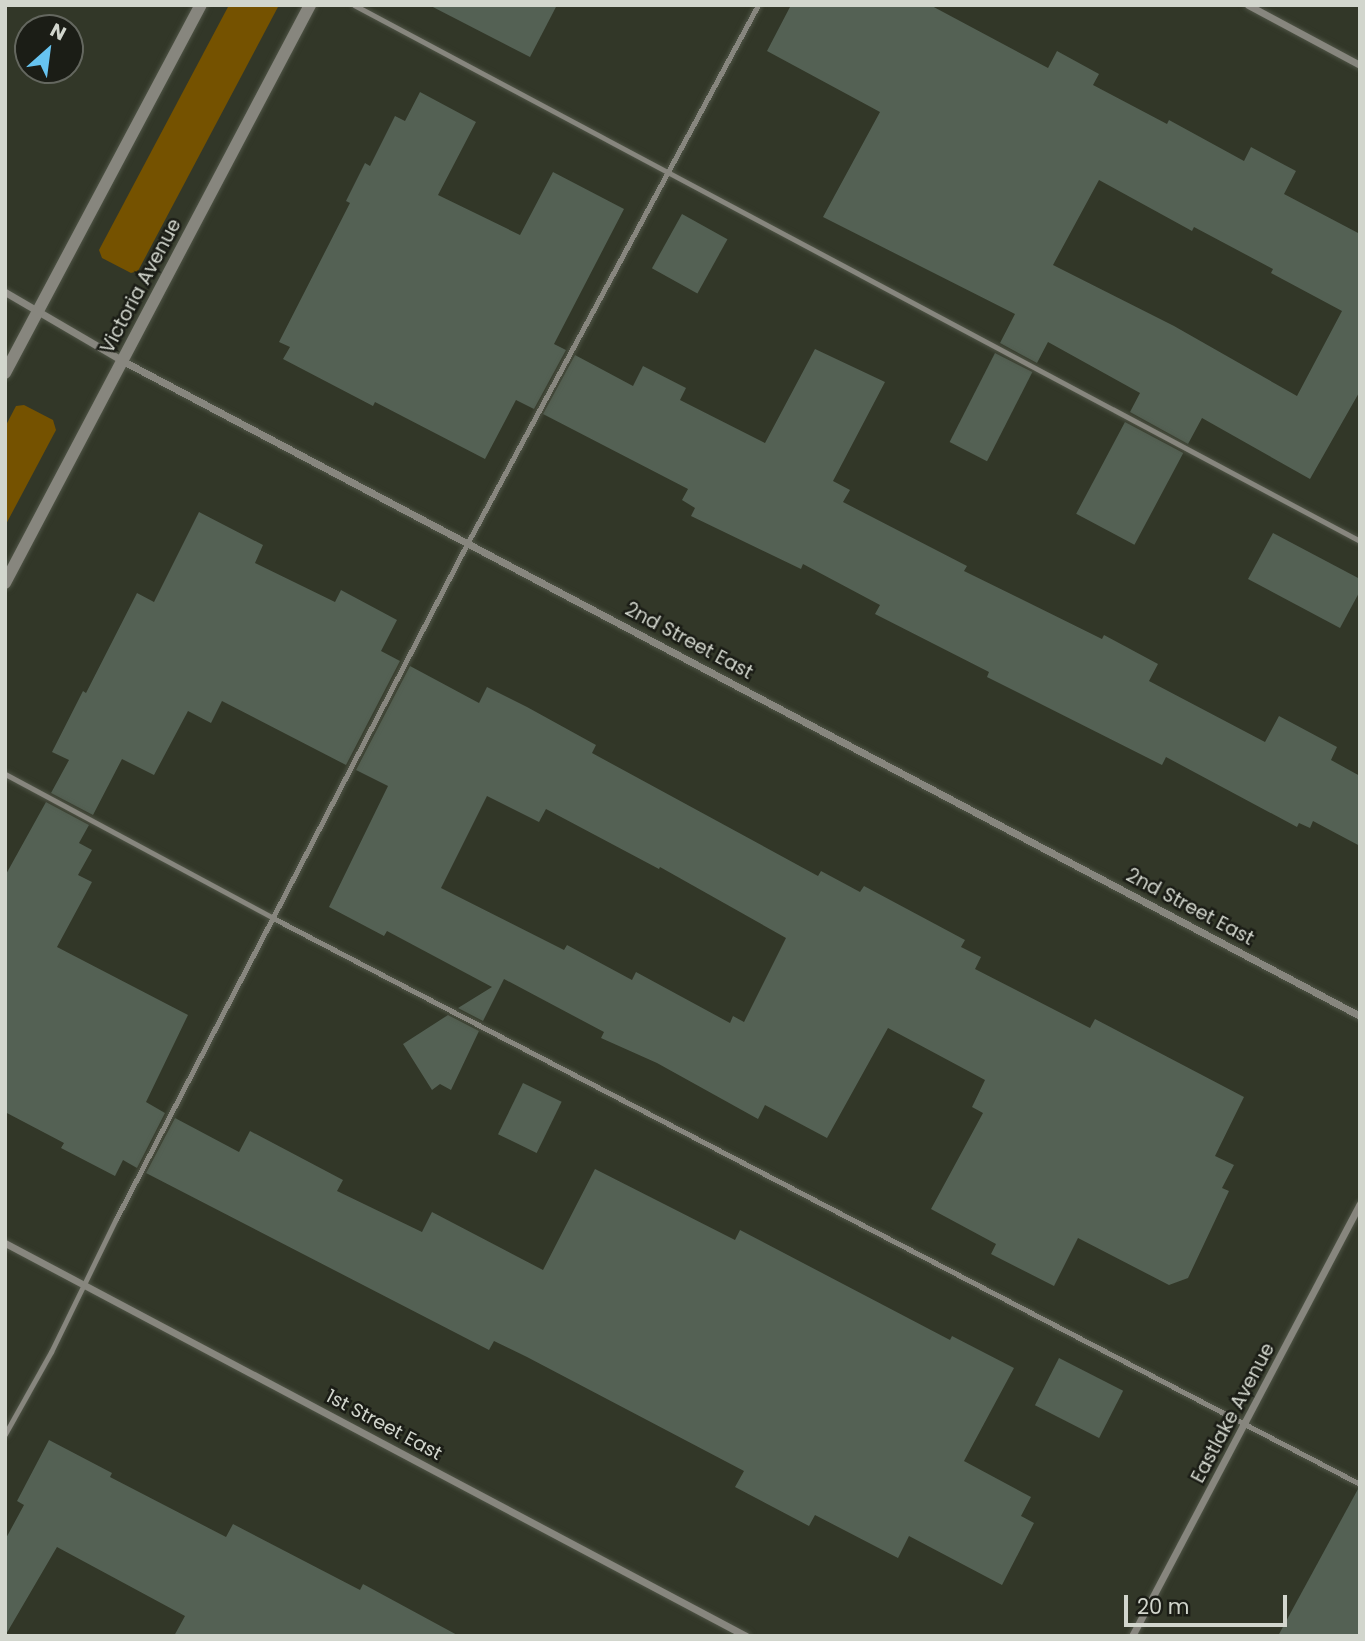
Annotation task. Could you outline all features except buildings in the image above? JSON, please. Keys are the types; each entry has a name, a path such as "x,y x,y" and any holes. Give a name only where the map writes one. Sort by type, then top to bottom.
{"street":[{"path":"5,373 201,5"},
{"name":"Victoria Avenue","path":"5,583 310,5"},
{"path":"1248,5 1360,65"},
{"name":"2nd Street East","path":"5,292 123,361 468,541 1360,1016"},
{"name":"Eastlake Avenue","path":"1132,1636 1360,1204"},
{"name":"1st Street East","path":"5,1243 746,1636"}],"lane":[{"path":"354,5 1360,541"},
{"path":"5,1434 51,1352 84,1283 468,541 758,5"},
{"path":"5,774 273,918 1360,1484"}],"shaded area":[{"path":"229,5 279,5 138,271 131,273 102,258 99,250"},
{"path":"24,405 53,420 56,430 5,526 5,427 16,406"}]}
